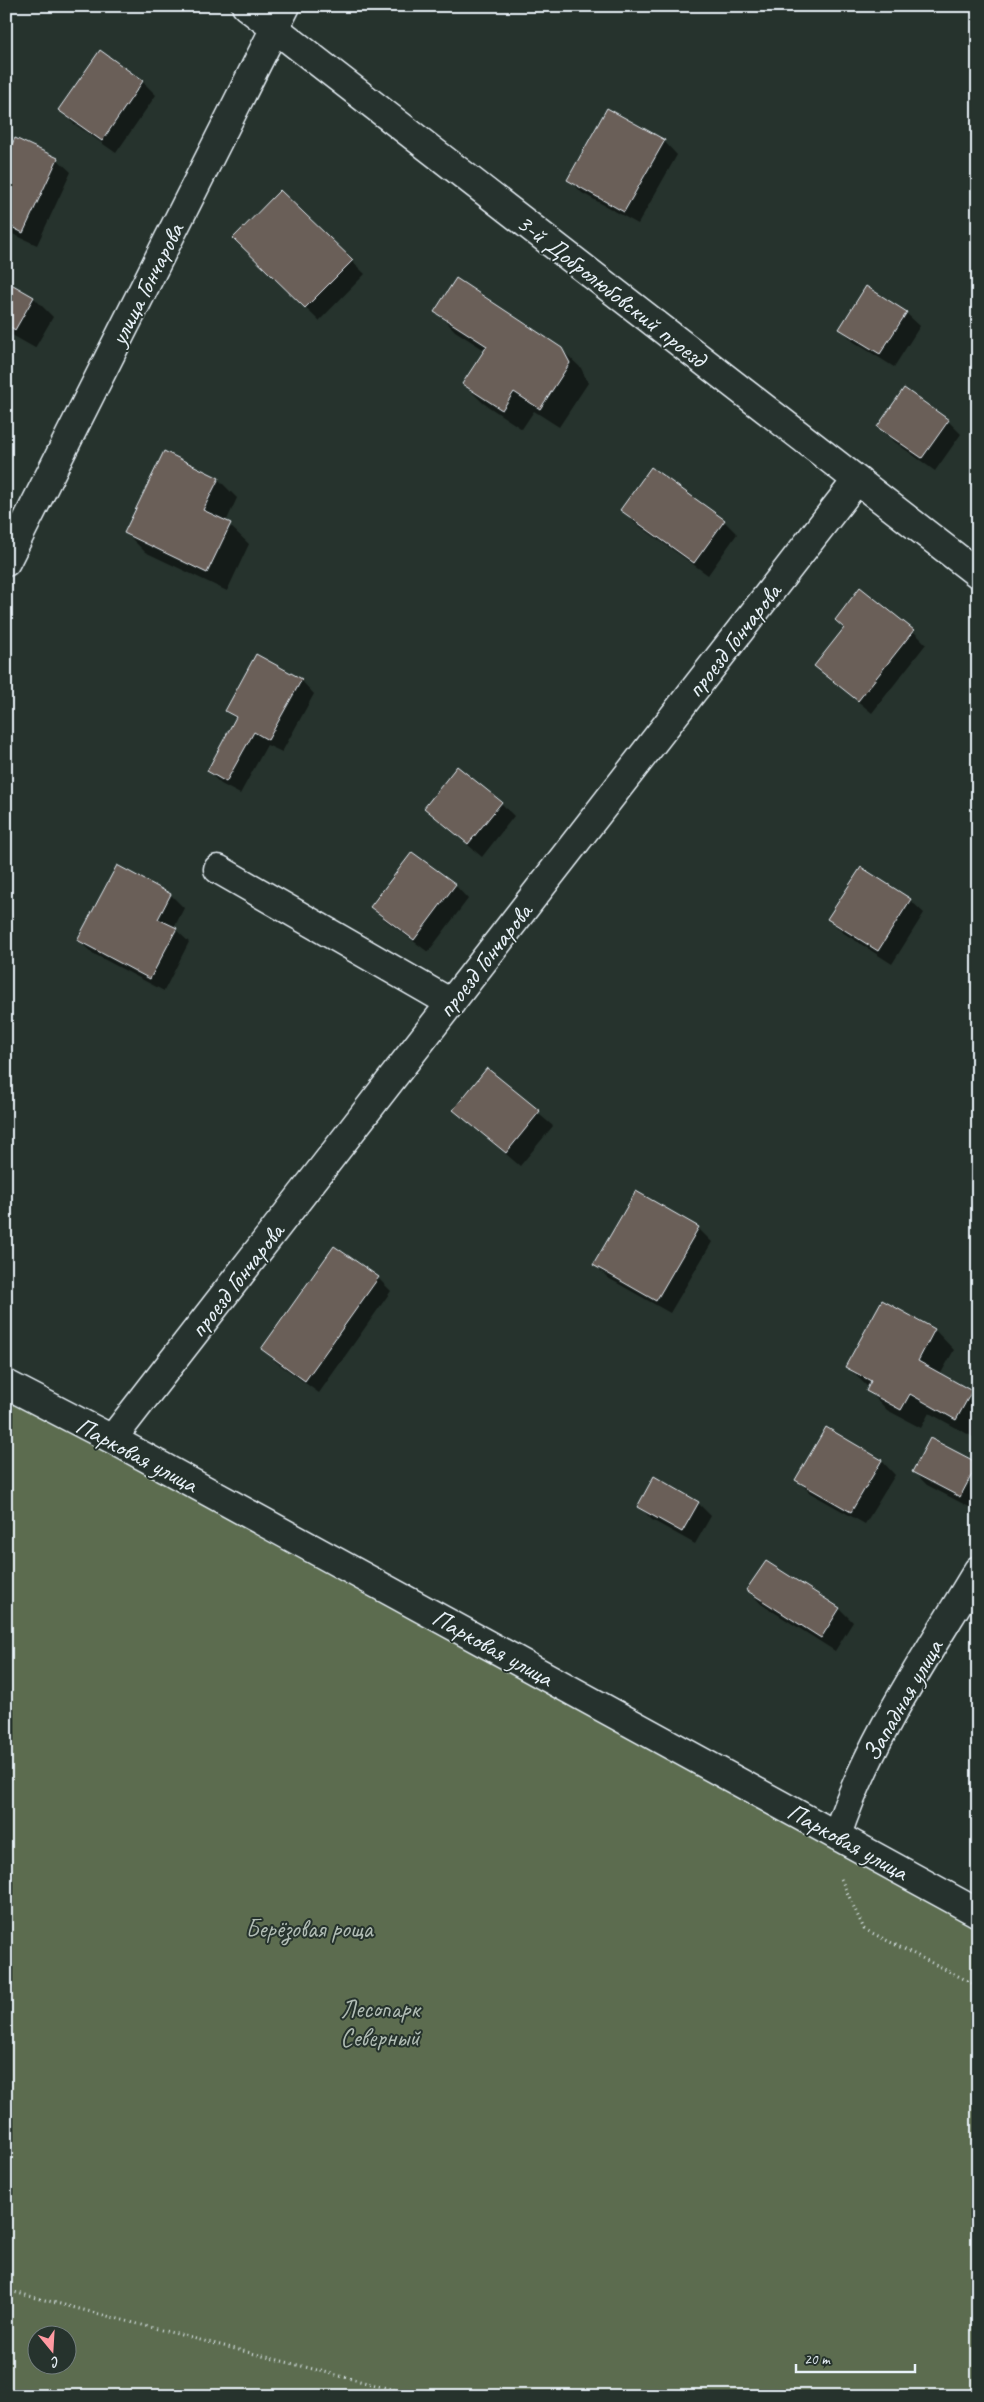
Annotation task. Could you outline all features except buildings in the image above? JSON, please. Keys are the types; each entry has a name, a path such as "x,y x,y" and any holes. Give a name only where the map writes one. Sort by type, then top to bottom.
{"street":[{"name":"3-й Добролюбовский проезд","path":"246,6 280,17 857,480 978,574"},
{"name":"улица Гончарова","path":"6,562 280,17"},
{"name":"проезд Гончарова","path":"112,1439 857,480"},
{"path":"218,869 451,1003"},
{"name":"Парковая улица","path":"6,1384 112,1439 978,1913"},
{"name":"Западная улица","path":"837,1835 850,1795 872,1748 978,1570"}],"path":[{"path":"837,1835 827,1848 864,1929 978,1986"},
{"path":"6,2290 418,2396"}],"green space":[{"name":"Лесопарк Северный","path":"6,1399 978,1918 978,2396 6,2396"}],"park label":[{"name":"Берёзовая роща","path":"309,1928"}]}
